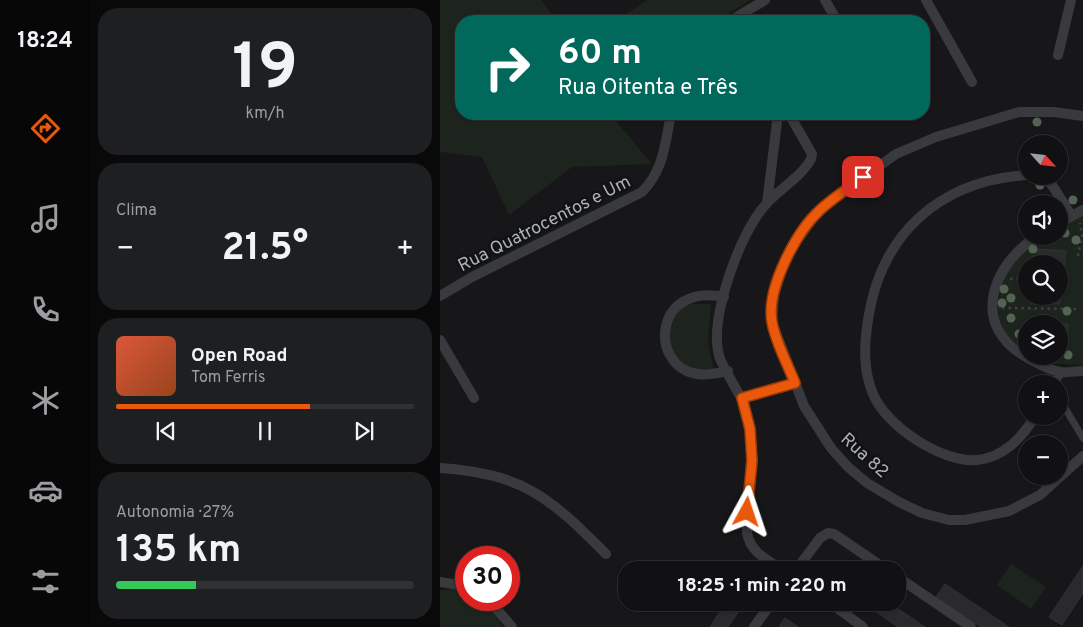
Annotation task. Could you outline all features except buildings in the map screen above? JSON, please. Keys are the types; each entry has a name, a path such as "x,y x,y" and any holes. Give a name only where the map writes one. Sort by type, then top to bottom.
{"street":[{"path":"741,15 765,0"},
{"path":"825,0 834,15"},
{"path":"926,0 972,82"},
{"path":"1058,54 1071,0"},
{"name":"Rua 82","path":"1083,116 1054,112 1019,112 936,137 896,154 820,210 795,243 783,267 774,295 772,322 795,383 818,429 848,467 885,494 922,513 939,518 980,518 1020,507 1049,488 1083,456"},
{"name":"Rua Quatrocentos e Um","path":"440,296 472,277 642,192 654,180 662,161 670,120"},
{"path":"766,203 777,120"},
{"path":"769,561 759,555 749,544 747,512 752,461 750,429 742,398 728,371 721,362 716,336 718,318 743,241 766,203 811,159 812,154 792,120"},
{"path":"1018,176 996,178 958,190 929,207 908,228 885,263 876,289 869,313 865,355 870,387 883,412 907,435 951,455 976,460 995,455 1019,439 1029,425"},
{"path":"1052,185 1077,212"},
{"path":"1025,245 1005,265 995,287 992,308 996,329 1009,346 1032,361 1060,372 1083,371"},
{"path":"724,297 707,293 696,294 681,302 672,311 665,333 667,350 681,368 695,374 707,375 728,371"},
{"path":"440,340 474,398"},
{"path":"742,398 795,383"},
{"path":"1068,413 1083,438"},
{"path":"440,468 499,476 521,484 563,511 606,554"},
{"path":"803,561 820,538 828,533 834,534 874,561"},
{"path":"440,582 455,584"},
{"path":"906,583 971,627"},
{"path":"498,611 512,627"},
{"path":"754,627 766,611"},
{"path":"841,611 863,627"}],"path":[{"path":"1077,212 1082,236 1078,256"},
{"path":"992,308 1076,309"}],"shaded area":[{"path":"440,0 541,0 552,15 455,15 455,120 615,120 652,164 572,167 509,215 482,157 440,152"},
{"path":"647,0 750,0 727,15 625,15"},
{"path":"1083,215 1083,365 1068,364 1068,315 1018,315 1018,346 1005,334 999,319 998,303 1001,287 1008,271 1018,256 1018,305 1068,305 1068,255 1019,255 1029,246 1068,245 1068,222"},
{"path":"684,304 711,304 708,342 714,370 699,371 691,369 681,363 671,348 670,330 673,321"},
{"path":"1011,564 1046,587 1031,609 997,585"},
{"path":"455,589 455,611 491,611 503,627 440,627 440,590"}],"route":[{"path":"747,512 752,461 750,429 742,398 795,383 772,322 774,295 783,267 795,243 820,210 863,177"}]}
